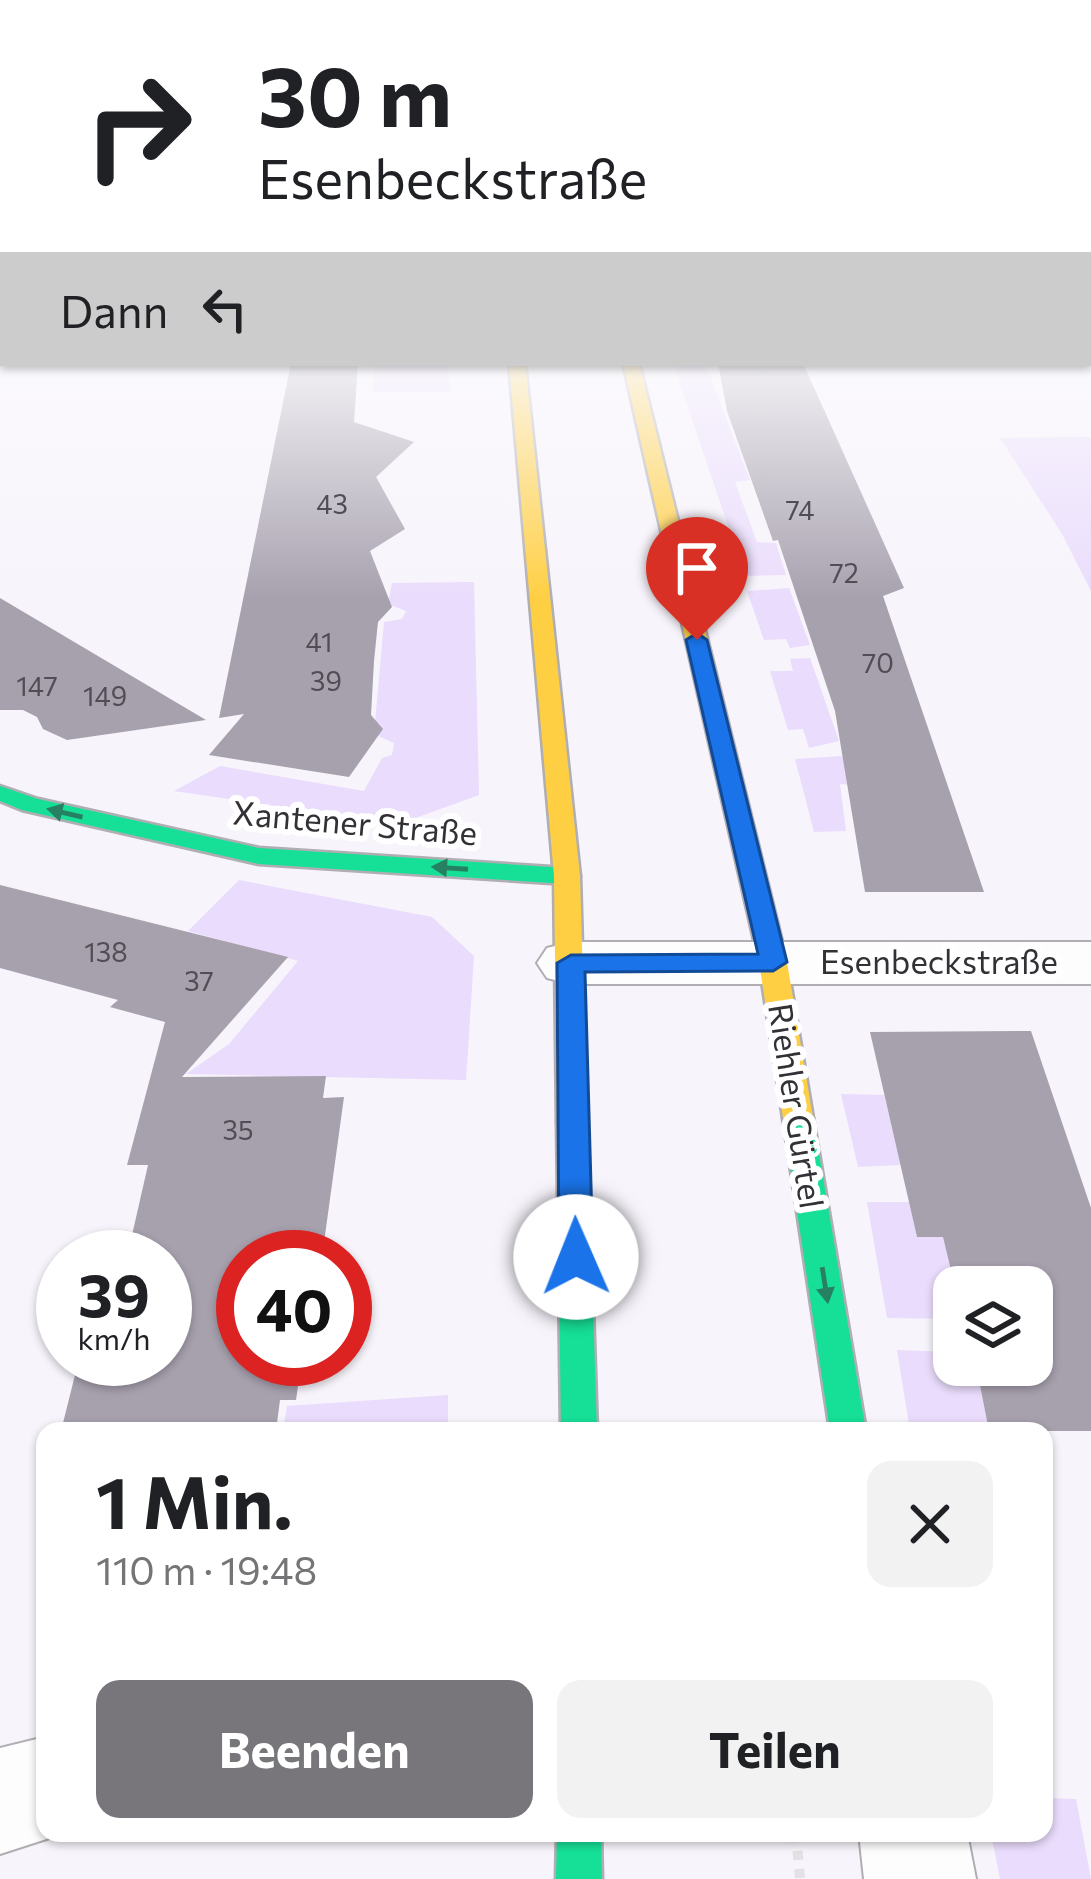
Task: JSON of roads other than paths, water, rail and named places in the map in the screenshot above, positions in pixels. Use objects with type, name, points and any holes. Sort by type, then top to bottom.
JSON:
[{"type":"street","points":[[523,424],[567,876],[579,1422]]},
{"type":"street","name":"Riehler Gürtel","points":[[645,424],[773,962],[847,1422]]},
{"type":"street","name":"Xantener Straße","points":[[0,793],[31,805],[259,856],[567,876]]},
{"type":"street","name":"Esenbeckstraße","points":[[571,963],[1091,963]]},
{"type":"street","points":[[0,1802],[36,1792]]},
{"type":"street","points":[[578,1879],[579,1842]]},
{"type":"street","points":[[914,1842],[920,1879]]}]
